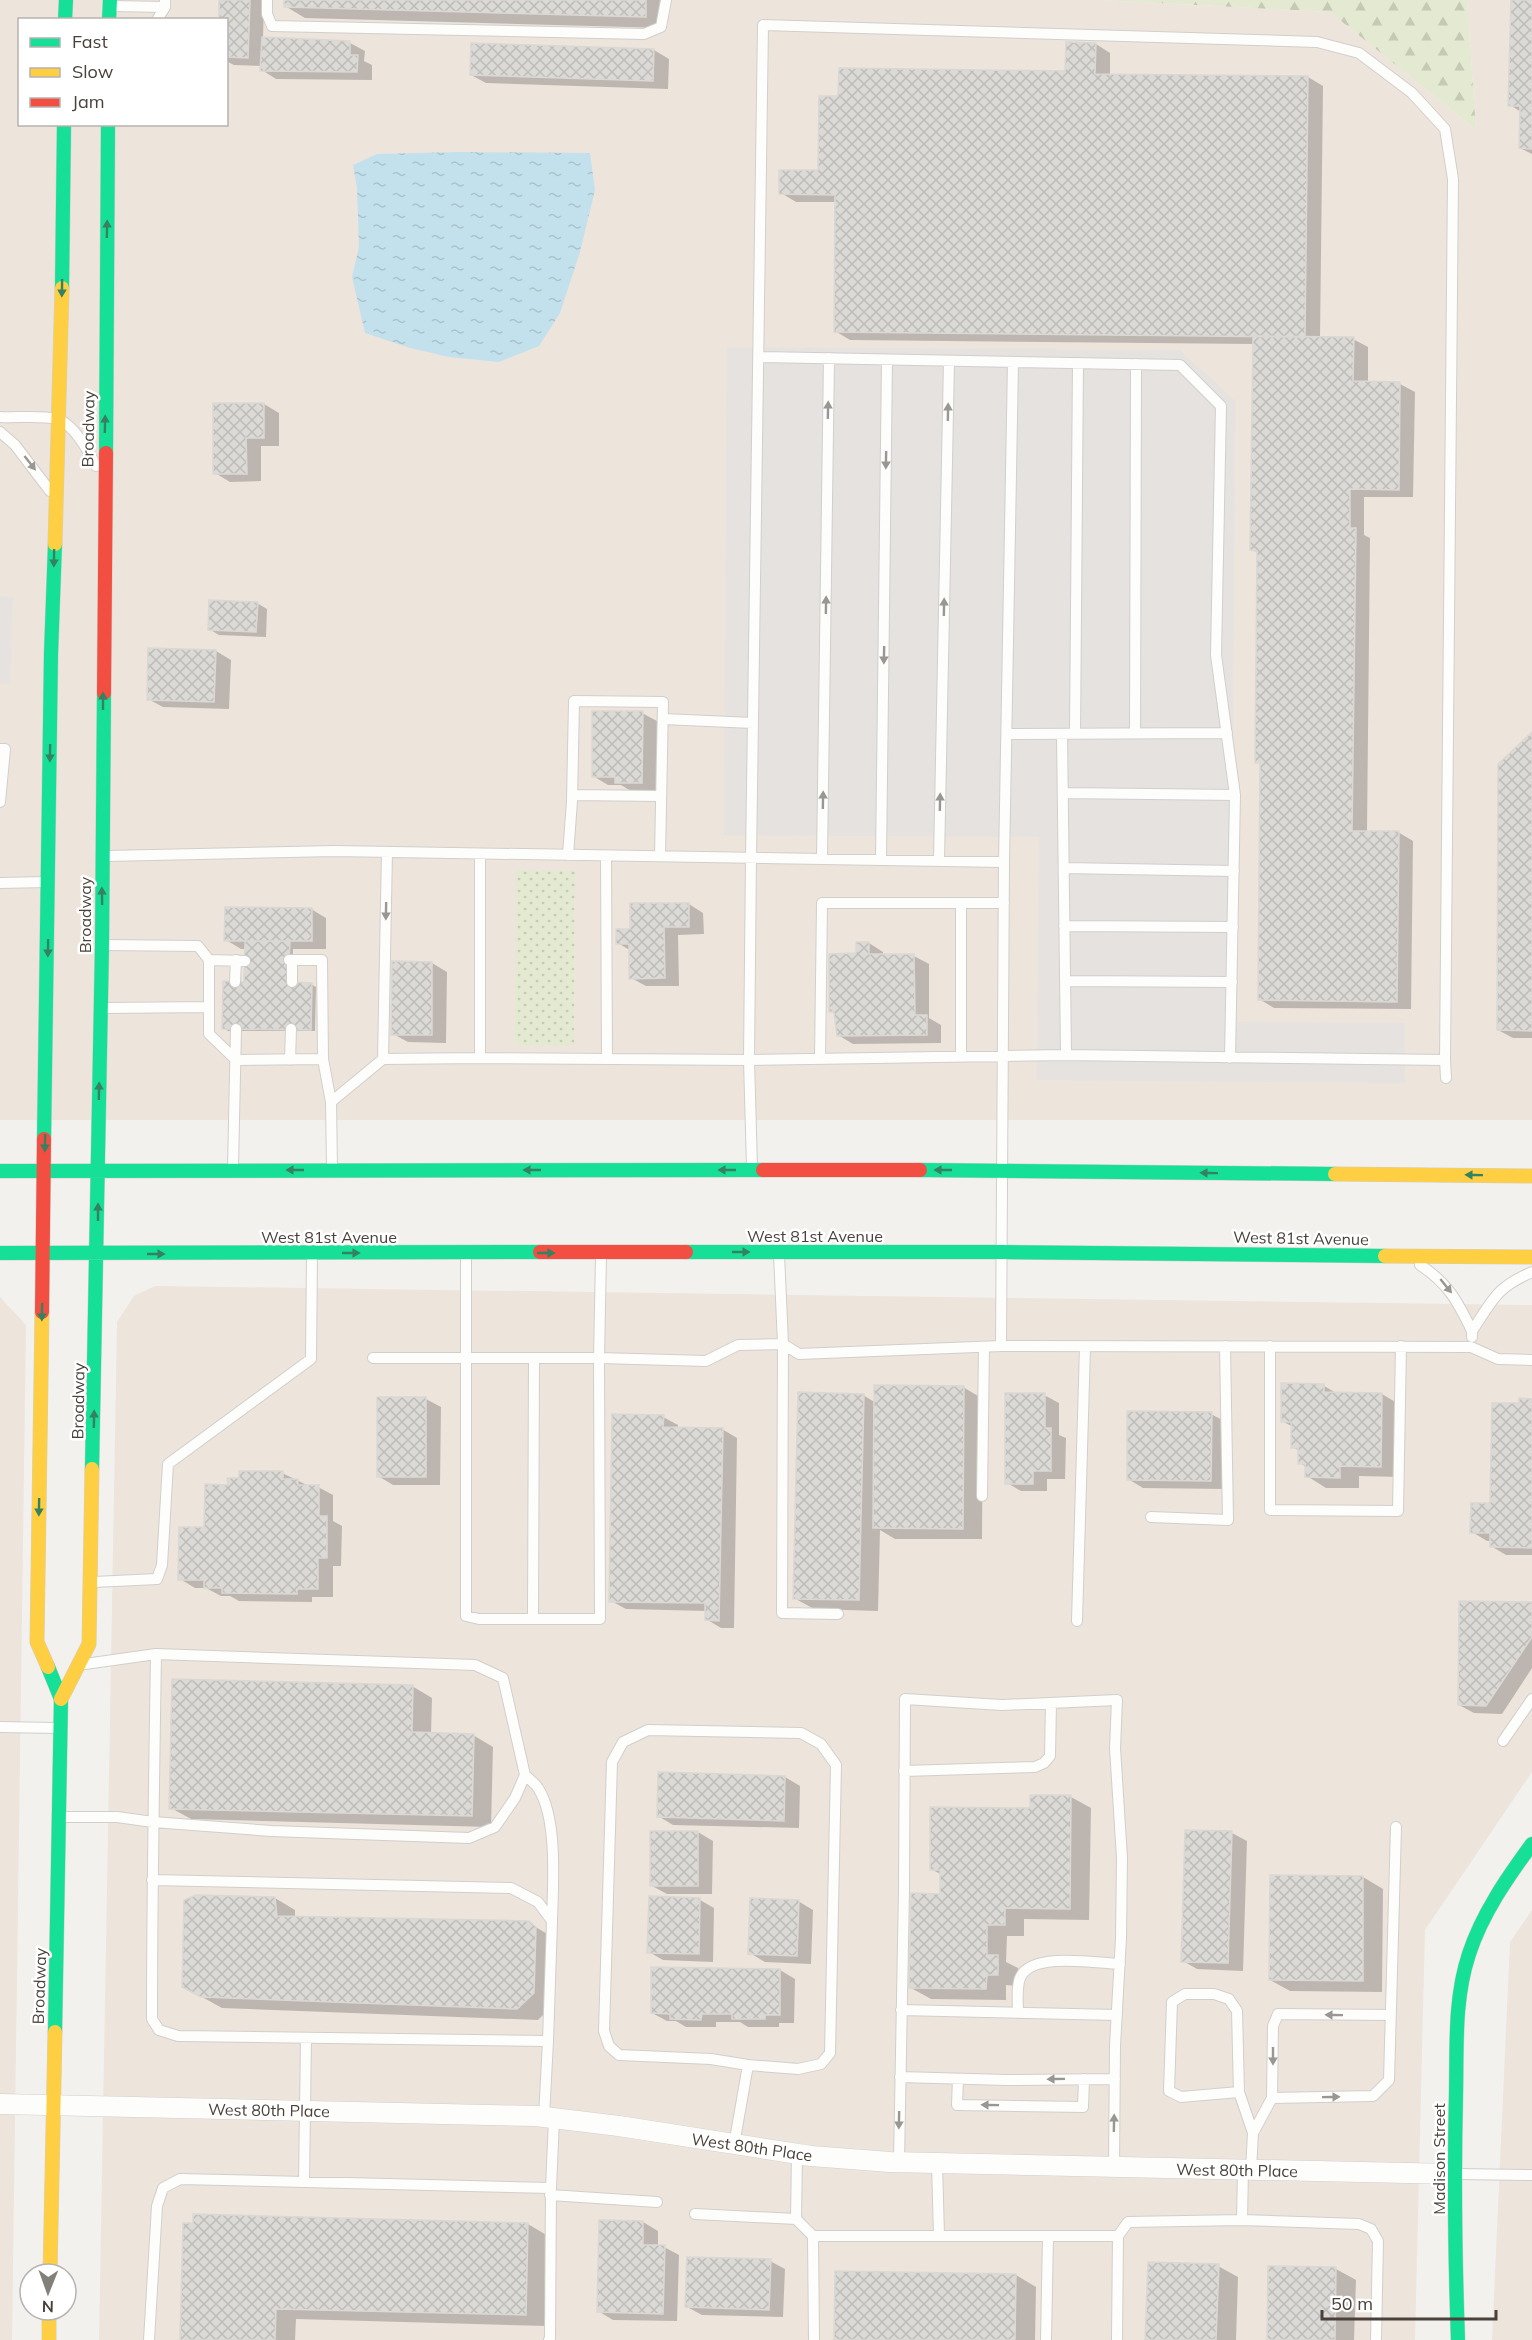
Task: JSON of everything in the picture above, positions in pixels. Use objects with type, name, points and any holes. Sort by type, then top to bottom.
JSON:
[{"type":"main road","points":[[65,18],[66,0]]},
{"type":"main road","name":"Broadway","points":[[50,2262],[61,1699],[37,1642],[64,126]]},
{"type":"main road","name":"Broadway","points":[[61,1699],[89,1644],[102,945],[108,126]]},
{"type":"main road","points":[[0,1171],[1002,1170],[1532,1176]]},
{"type":"main road","name":"West 81st Avenue","points":[[0,1253],[1002,1252],[1532,1257]]},
{"type":"main road","name":"Madison Street","points":[[1458,2340],[1454,2174],[1457,2032],[1462,1979],[1471,1947],[1488,1910],[1532,1844]]},
{"type":"main road","points":[[49,2322],[49,2340]]},
{"type":"street","name":"West 80th Place","points":[[0,2104],[549,2118],[619,2126],[797,2153],[899,2162],[1454,2174]]},
{"type":"lane","points":[[267,0],[267,14],[272,26],[644,34],[661,27],[666,0]]},
{"type":"lane","points":[[110,9],[165,4]]},
{"type":"lane","points":[[158,18],[165,4]]},
{"type":"lane","points":[[752,1170],[749,1060],[763,25],[1317,42],[1359,53],[1412,93],[1445,129],[1453,179],[1446,1078]]},
{"type":"lane","points":[[758,357],[1180,365],[1221,406],[1216,655],[1235,795],[1230,1058]]},
{"type":"lane","points":[[822,859],[829,358]]},
{"type":"lane","points":[[881,860],[887,360]]},
{"type":"lane","points":[[939,860],[949,361]]},
{"type":"lane","points":[[1001,1346],[1004,862],[1013,362]]},
{"type":"lane","points":[[1075,734],[1078,363]]},
{"type":"lane","points":[[1136,364],[1136,734]]},
{"type":"lane","points":[[0,417],[59,419],[75,433],[88,450],[104,482]]},
{"type":"lane","points":[[0,432],[15,444],[56,499]]},
{"type":"lane","points":[[568,855],[574,701],[663,702],[660,856]]},
{"type":"lane","points":[[663,719],[753,723]]},
{"type":"lane","points":[[1006,734],[1227,733]]},
{"type":"lane","points":[[1062,734],[1066,1055]]},
{"type":"lane","points":[[0,749],[5,749],[0,802]]},
{"type":"lane","points":[[1063,793],[1235,795]]},
{"type":"lane","points":[[572,795],[661,796]]},
{"type":"lane","points":[[102,856],[334,851],[1004,862]]},
{"type":"lane","points":[[383,1059],[387,852]]},
{"type":"lane","points":[[480,854],[480,1058]]},
{"type":"lane","points":[[606,856],[607,1059]]},
{"type":"lane","points":[[1064,868],[1234,871]]},
{"type":"lane","points":[[0,883],[49,882]]},
{"type":"lane","points":[[819,1059],[822,903],[1004,903]]},
{"type":"lane","points":[[961,903],[961,1057]]},
{"type":"lane","points":[[1064,926],[1233,927]]},
{"type":"lane","points":[[102,945],[198,946],[209,960],[209,1034],[236,1060],[323,1059]]},
{"type":"lane","points":[[209,960],[240,961],[236,982]]},
{"type":"lane","points":[[292,982],[291,960],[322,960],[323,1059],[331,1102],[332,1170]]},
{"type":"lane","points":[[1065,981],[1232,982]]},
{"type":"lane","points":[[100,1008],[209,1007]]},
{"type":"lane","points":[[233,1170],[236,1029]]},
{"type":"lane","points":[[290,1060],[291,1029]]},
{"type":"lane","points":[[331,1102],[383,1059],[749,1060],[1066,1055],[1445,1060]]},
{"type":"lane","points":[[779,1252],[783,1344],[782,1613],[838,1614]]},
{"type":"lane","points":[[466,1253],[464,1607],[466,1616],[479,1619],[600,1619],[601,1253]]},
{"type":"lane","points":[[90,1582],[157,1579],[162,1565],[168,1464],[311,1359],[312,1254]]},
{"type":"lane","points":[[1404,1256],[1438,1277],[1456,1299],[1472,1331]]},
{"type":"lane","points":[[1471,1347],[1472,1331],[1496,1294],[1518,1278],[1532,1272]]},
{"type":"lane","points":[[373,1358],[599,1358],[706,1361],[738,1345],[783,1344],[799,1354],[1001,1346],[1471,1347],[1498,1359],[1532,1360]]},
{"type":"lane","points":[[1151,1517],[1228,1520],[1225,1346]]},
{"type":"lane","points":[[1270,1346],[1269,1510],[1398,1511],[1401,1346]]},
{"type":"lane","points":[[982,1496],[984,1347]]},
{"type":"lane","points":[[1077,1622],[1085,1347]]},
{"type":"lane","points":[[533,1619],[534,1358]]},
{"type":"lane","points":[[79,1664],[156,1654],[475,1665],[503,1678],[525,1775],[539,1789],[552,1837],[553,1880],[548,2041],[551,2191],[549,2340]]},
{"type":"lane","points":[[156,1654],[152,2019],[159,2030],[178,2036],[548,2041]]},
{"type":"lane","points":[[899,2162],[905,1699],[1002,1705],[1117,1700],[1115,1748],[1122,1858],[1114,2167]]},
{"type":"lane","points":[[1503,1742],[1532,1699]]},
{"type":"lane","points":[[904,1771],[1035,1767],[1044,1763],[1050,1756],[1051,1703]]},
{"type":"lane","points":[[0,1727],[60,1728]]},
{"type":"lane","points":[[648,1730],[801,1734],[821,1744],[836,1765],[830,2052],[821,2064],[798,2069],[748,2065],[711,2059],[619,2055],[609,2046],[604,2031],[612,1762],[623,1742],[648,1730]]},
{"type":"lane","points":[[60,1817],[117,1817],[271,1832],[469,1838],[495,1827],[515,1798],[525,1775]]},
{"type":"lane","points":[[1272,2098],[1373,2096],[1389,2080],[1396,1827]]},
{"type":"lane","points":[[152,1880],[511,1888],[538,1902],[552,1922]]},
{"type":"lane","points":[[1018,2013],[1020,1977],[1029,1966],[1051,1961],[1120,1964]]},
{"type":"lane","points":[[1239,2092],[1181,2097],[1169,2091],[1172,2002],[1185,1994],[1214,1994],[1229,2000],[1237,2011],[1239,2092],[1252,2133]]},
{"type":"lane","points":[[901,2010],[1117,2015]]},
{"type":"lane","points":[[1242,2220],[1252,2133],[1272,2098],[1273,2026],[1278,2014],[1391,2016]]},
{"type":"lane","points":[[304,2182],[306,2038]]},
{"type":"lane","points":[[734,2145],[748,2065]]},
{"type":"lane","points":[[900,2077],[1115,2079]]},
{"type":"lane","points":[[958,2079],[957,2105],[1083,2107],[1084,2079]]},
{"type":"lane","points":[[796,2219],[797,2153]]},
{"type":"lane","points":[[937,2163],[939,2236]]},
{"type":"lane","points":[[1454,2174],[1532,2175]]},
{"type":"lane","points":[[149,2340],[157,2206],[163,2188],[180,2179],[551,2191],[657,2202]]},
{"type":"lane","points":[[695,2214],[796,2219],[813,2236],[814,2340]]},
{"type":"lane","points":[[1117,2340],[1118,2236],[1128,2222],[1242,2220],[1359,2224],[1371,2229],[1378,2241],[1376,2340]]},
{"type":"lane","points":[[813,2236],[1118,2236]]},
{"type":"lane","points":[[1046,2340],[1048,2236]]},
{"type":"shaded area","points":[[0,0],[1101,0],[1330,12],[1476,130],[1467,0],[1532,0],[1532,1120],[0,1120]]},
{"type":"shaded area","points":[[727,347],[1180,350],[1235,401],[1231,1022],[1405,1023],[1405,1083],[1037,1080],[1039,837],[724,835]]},
{"type":"shaded area","points":[[0,597],[13,597],[10,684],[0,683]]},
{"type":"shaded area","points":[[155,1286],[1532,1305],[1532,1772],[1425,1930],[1415,2340],[99,2340],[117,1322],[134,1296]]},
{"type":"shaded area","points":[[0,1297],[26,1325],[12,2340],[0,2340]]},
{"type":"shaded area","points":[[1532,1910],[1532,2340],[1492,2340],[1510,1942]]},
{"type":"green space","points":[[1101,0],[1467,0],[1476,130],[1330,12]]},
{"type":"green space","points":[[516,870],[575,871],[574,1046],[515,1045]]},
{"type":"water","points":[[590,153],[595,190],[580,252],[560,313],[539,346],[499,362],[449,357],[410,348],[365,333],[352,277],[359,247],[357,188],[353,165],[377,154]]},
{"type":"building","points":[[219,0],[250,0],[248,58],[228,57],[228,18],[219,18]]},
{"type":"building","points":[[284,0],[646,0],[646,17],[284,7]]},
{"type":"building","points":[[1511,0],[1532,0],[1532,149],[1519,148],[1520,106],[1508,106]]},
{"type":"building","points":[[262,37],[350,41],[350,55],[358,55],[357,72],[260,71]]},
{"type":"building","points":[[1066,42],[1096,43],[1095,74],[1308,76],[1305,337],[834,332],[835,195],[779,194],[779,170],[818,170],[819,96],[838,96],[839,68],[1065,71]]},
{"type":"building","points":[[471,43],[654,49],[653,81],[470,75]]},
{"type":"building","points":[[1253,336],[1354,337],[1353,381],[1400,382],[1399,490],[1350,489],[1350,528],[1356,528],[1352,831],[1399,831],[1397,1002],[1258,1000],[1260,763],[1255,763],[1257,551],[1250,550]]},
{"type":"building","points":[[213,403],[264,403],[264,438],[246,438],[247,474],[213,474]]},
{"type":"building","points":[[209,600],[258,602],[256,632],[208,630]]},
{"type":"building","points":[[148,648],[216,650],[214,702],[147,700]]},
{"type":"building","points":[[592,711],[643,711],[642,783],[615,783],[615,777],[592,777]]},
{"type":"building","points":[[1532,732],[1532,1031],[1497,1030],[1498,764]]},
{"type":"building","points":[[630,903],[689,903],[689,927],[664,927],[665,978],[629,979],[629,944],[616,944],[616,929],[630,929]]},
{"type":"building","points":[[225,907],[312,908],[312,941],[224,941]]},
{"type":"building","points":[[245,941],[290,941],[288,982],[312,983],[311,1030],[222,1029],[223,981],[244,982]]},
{"type":"building","points":[[856,942],[869,942],[869,954],[914,954],[915,1015],[927,1015],[927,1035],[837,1036],[834,1012],[829,1012],[829,954],[856,953]]},
{"type":"building","points":[[392,961],[432,962],[432,1035],[391,1035]]},
{"type":"building","points":[[1281,1383],[1324,1384],[1324,1392],[1382,1393],[1381,1467],[1340,1466],[1340,1478],[1305,1477],[1305,1464],[1298,1464],[1298,1448],[1291,1448],[1291,1422],[1281,1422]]},
{"type":"building","points":[[874,1385],[964,1386],[963,1529],[873,1528]]},
{"type":"building","points":[[798,1392],[864,1394],[859,1600],[793,1599]]},
{"type":"building","points":[[1005,1393],[1045,1393],[1045,1428],[1051,1428],[1051,1471],[1033,1471],[1033,1484],[1005,1484]]},
{"type":"building","points":[[377,1397],[426,1397],[426,1477],[377,1477]]},
{"type":"building","points":[[1519,1398],[1532,1399],[1532,1548],[1490,1547],[1490,1533],[1470,1533],[1471,1503],[1490,1503],[1492,1403],[1519,1403]]},
{"type":"building","points":[[1127,1411],[1212,1412],[1211,1481],[1127,1480]]},
{"type":"building","points":[[612,1414],[664,1415],[663,1427],[723,1428],[719,1621],[705,1620],[705,1603],[609,1602]]},
{"type":"building","points":[[239,1471],[283,1471],[283,1479],[298,1479],[298,1485],[319,1485],[319,1516],[327,1516],[327,1558],[318,1558],[318,1589],[297,1589],[297,1594],[222,1593],[222,1588],[204,1588],[204,1580],[178,1580],[179,1527],[204,1527],[205,1484],[228,1485],[227,1478],[239,1478]]},
{"type":"building","points":[[1459,1601],[1532,1602],[1532,1637],[1486,1706],[1458,1705]]},
{"type":"building","points":[[172,1679],[413,1685],[412,1732],[474,1734],[472,1816],[169,1809]]},
{"type":"building","points":[[658,1772],[785,1776],[784,1821],[657,1817]]},
{"type":"building","points":[[1030,1795],[1071,1795],[1070,1909],[1005,1908],[1005,1925],[987,1925],[987,1955],[998,1955],[998,1975],[987,1975],[986,1989],[909,1988],[911,1893],[940,1894],[940,1870],[930,1870],[930,1807],[1030,1808]]},
{"type":"building","points":[[1185,1830],[1232,1831],[1228,1963],[1181,1962]]},
{"type":"building","points":[[650,1831],[698,1831],[698,1886],[650,1886]]},
{"type":"building","points":[[1270,1875],[1363,1876],[1363,1981],[1269,1980]]},
{"type":"building","points":[[196,1895],[275,1897],[277,1916],[529,1921],[536,1927],[534,1993],[517,2009],[201,1997],[182,1987],[184,1900]]},
{"type":"building","points":[[649,1896],[700,1898],[699,1954],[647,1953]]},
{"type":"building","points":[[750,1898],[799,1900],[797,1956],[748,1954]]},
{"type":"building","points":[[651,1967],[780,1969],[780,2015],[765,2015],[765,2019],[732,2019],[732,2014],[702,2014],[701,2020],[670,2019],[670,2014],[651,2013]]},
{"type":"building","points":[[193,2214],[528,2223],[526,2315],[276,2309],[275,2340],[180,2340],[183,2223],[193,2223]]},
{"type":"building","points":[[599,2220],[643,2221],[643,2245],[665,2245],[663,2314],[597,2312]]},
{"type":"building","points":[[687,2257],[771,2259],[769,2310],[685,2307]]},
{"type":"building","points":[[1148,2262],[1219,2264],[1216,2340],[1145,2340]]},
{"type":"building","points":[[1268,2266],[1336,2267],[1335,2340],[1267,2340]]},
{"type":"building","points":[[835,2271],[1016,2274],[1015,2340],[834,2340]]},
{"type":"traffic: fast","points":[[65,18],[66,0]]},
{"type":"traffic: fast","points":[[109,18],[110,0]]},
{"type":"traffic: fast","points":[[62,288],[64,126]]},
{"type":"traffic: fast","points":[[106,453],[108,126]]},
{"type":"traffic: fast","points":[[44,1139],[51,654],[55,544]]},
{"type":"traffic: fast","points":[[92,1469],[102,945],[104,693]]},
{"type":"traffic: fast","points":[[0,1171],[763,1170]]},
{"type":"traffic: fast","points":[[920,1170],[1335,1174]]},
{"type":"traffic: fast","points":[[0,1253],[540,1252]]},
{"type":"traffic: fast","points":[[686,1252],[1002,1252],[1385,1256]]},
{"type":"traffic: fast","points":[[48,1667],[61,1699],[55,2032]]},
{"type":"traffic: fast","points":[[1458,2340],[1455,2156],[1457,2041],[1461,1988],[1474,1939],[1505,1883],[1532,1844]]},
{"type":"traffic: slow","points":[[55,544],[62,288]]},
{"type":"traffic: slow","points":[[1335,1174],[1532,1176]]},
{"type":"traffic: slow","points":[[1385,1256],[1532,1257]]},
{"type":"traffic: slow","points":[[42,1312],[37,1642],[48,1667]]},
{"type":"traffic: slow","points":[[61,1699],[89,1644],[92,1469]]},
{"type":"traffic: slow","points":[[50,2262],[55,2032]]},
{"type":"traffic: slow","points":[[49,2322],[49,2340]]},
{"type":"traffic: jam","points":[[104,693],[106,453]]},
{"type":"traffic: jam","points":[[42,1312],[44,1139]]},
{"type":"traffic: jam","points":[[763,1170],[920,1170]]},
{"type":"traffic: jam","points":[[540,1252],[686,1252]]}]
